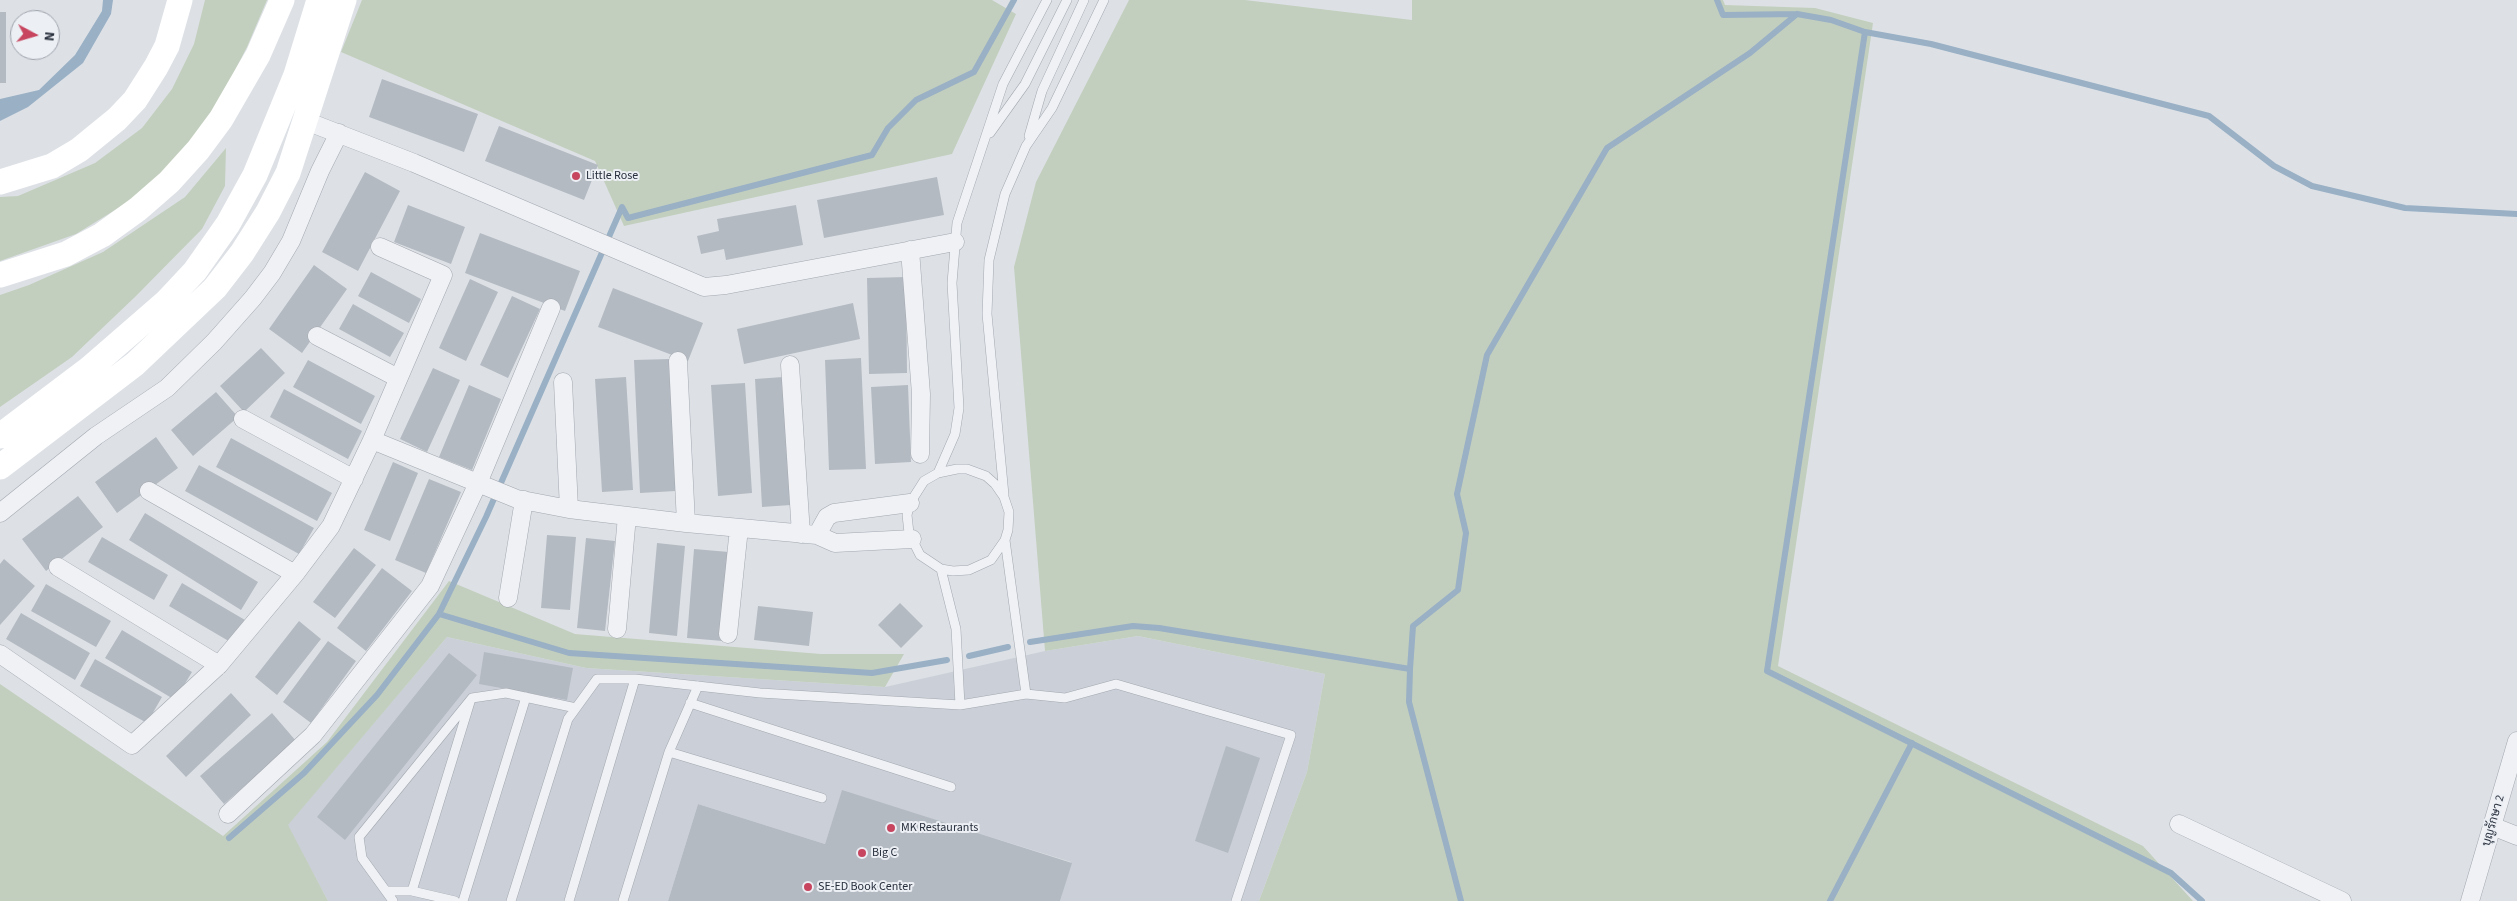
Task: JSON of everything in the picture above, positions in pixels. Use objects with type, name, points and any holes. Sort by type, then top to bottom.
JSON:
[{"type":"main road","points":[[0,182],[52,166],[79,150],[118,119],[135,100],[167,46],[180,0]]},
{"type":"main road","points":[[0,275],[66,254],[102,235],[169,182],[198,150],[221,119],[258,55],[282,0]]},
{"type":"main road","points":[[0,436],[90,368],[166,302],[194,271],[228,224],[255,176],[296,76],[319,0]]},
{"type":"main road","points":[[0,467],[136,364],[215,288],[242,253],[268,212],[288,173],[344,0]]},
{"type":"street","points":[[306,121],[339,133],[694,284],[714,287],[955,242]]},
{"type":"street","points":[[0,513],[96,436],[166,388],[214,342],[253,298],[272,273],[291,240],[320,171],[339,133]]},
{"type":"street","points":[[0,654],[132,745],[220,665],[295,574],[331,526],[372,440],[443,275],[380,247]]},
{"type":"street","points":[[910,250],[921,394],[920,454]]},
{"type":"street","points":[[228,814],[313,735],[430,586],[483,485],[550,308]]},
{"type":"street","points":[[317,336],[398,378]]},
{"type":"street","points":[[678,361],[686,524]]},
{"type":"street","points":[[790,365],[809,534]]},
{"type":"street","points":[[563,382],[570,509]]},
{"type":"street","points":[[243,419],[354,479]]},
{"type":"street","points":[[372,440],[521,500],[570,509],[686,524],[809,534],[835,543],[912,539]]},
{"type":"street","points":[[149,490],[295,574]]},
{"type":"street","points":[[508,598],[521,500]]},
{"type":"street","points":[[809,534],[834,513],[910,503]]},
{"type":"street","points":[[617,629],[627,516]]},
{"type":"street","points":[[728,634],[740,528]]},
{"type":"street","points":[[58,567],[220,665]]},
{"type":"street","name":"บุญรักษา 2","points":[[2470,901],[2517,741]]},
{"type":"street","points":[[2179,824],[2342,901]]},
{"type":"street","points":[[2492,826],[2517,836]]},
{"type":"lane","points":[[938,473],[955,434],[959,408],[952,283],[955,242],[962,207],[1003,84],[1047,0]]},
{"type":"lane","points":[[985,139],[1025,84],[1067,0]]},
{"type":"lane","points":[[1004,497],[995,484],[986,476],[967,469],[956,468],[938,473],[924,481],[910,503],[907,516],[909,533],[920,555],[941,568],[953,571],[969,570],[991,560],[1005,540],[1008,530],[1009,512],[1004,497],[987,314],[989,260],[1005,194],[1026,146],[1042,91],[1084,0]]},
{"type":"lane","points":[[1026,146],[1052,108],[1104,0]]},
{"type":"lane","points":[[1005,540],[1026,694]]},
{"type":"lane","points":[[941,568],[956,630],[960,705]]},
{"type":"lane","points":[[511,901],[568,719],[597,679],[635,680],[760,693],[960,705],[1026,694],[1065,698],[1116,684],[1291,735],[1236,901]]},
{"type":"lane","points":[[568,901],[635,680]]},
{"type":"lane","points":[[623,901],[669,752],[698,686]]},
{"type":"lane","points":[[394,901],[362,858],[359,837],[472,698],[506,693],[576,708]]},
{"type":"lane","points":[[462,901],[526,697]]},
{"type":"lane","points":[[412,891],[472,698]]},
{"type":"lane","points":[[690,702],[951,787]]},
{"type":"lane","points":[[669,752],[822,798]]},
{"type":"lane","points":[[386,891],[412,891],[455,901]]},
{"type":"shaded area","points":[[1138,636],[1325,674],[1307,772],[1259,901],[1060,901],[1071,862],[842,791],[825,844],[698,804],[668,901],[328,901],[287,825],[447,637],[586,668],[885,687],[1045,651]]},
{"type":"green space","points":[[205,0],[267,0],[247,47],[214,111],[172,164],[133,199],[76,234],[0,261],[0,197],[18,196],[95,163],[142,128],[172,89],[194,44]]},
{"type":"green space","points":[[362,0],[992,0],[1016,14],[952,154],[624,226],[595,161],[341,52]]},
{"type":"green space","points":[[1129,0],[1245,0],[1412,20],[1412,0],[1723,0],[1725,5],[1815,8],[1873,23],[1778,666],[2143,846],[2193,901],[1259,901],[1307,772],[1325,674],[1138,636],[1045,651],[1014,267],[1036,182]]},
{"type":"green space","points":[[226,148],[225,186],[202,229],[72,357],[0,407],[0,295],[29,285],[103,252],[185,197]]},
{"type":"green space","points":[[449,581],[575,634],[821,654],[904,654],[885,687],[586,668],[447,637],[288,825],[328,901],[0,901],[0,684],[223,836],[327,742]]},
{"type":"water","points":[[103,0],[113,0],[111,14],[83,63],[28,107],[0,121],[0,99],[39,90],[75,55],[102,11]]},
{"type":"building","points":[[0,12],[6,12],[6,83],[0,83]]},
{"type":"building","points":[[382,79],[478,114],[464,152],[369,117]]},
{"type":"building","points":[[499,126],[598,165],[584,200],[485,161]]},
{"type":"building","points":[[365,172],[400,191],[358,271],[322,252]]},
{"type":"building","points":[[937,177],[944,215],[824,238],[817,200]]},
{"type":"building","points":[[408,205],[465,227],[451,264],[394,242]]},
{"type":"building","points":[[796,205],[803,245],[726,260],[724,249],[701,254],[697,236],[719,231],[717,219]]},
{"type":"building","points":[[480,233],[580,271],[565,311],[465,273]]},
{"type":"building","points":[[314,265],[347,289],[302,353],[269,329]]},
{"type":"building","points":[[371,272],[421,299],[409,323],[358,296]]},
{"type":"building","points":[[906,277],[907,373],[869,374],[867,278]]},
{"type":"building","points":[[470,279],[498,292],[466,361],[439,348]]},
{"type":"building","points":[[613,288],[703,323],[688,361],[598,327]]},
{"type":"building","points":[[512,296],[540,309],[508,378],[480,365]]},
{"type":"building","points":[[853,303],[860,339],[744,364],[737,329]]},
{"type":"building","points":[[353,304],[404,333],[390,357],[339,329]]},
{"type":"building","points":[[261,348],[285,373],[244,412],[220,386]]},
{"type":"building","points":[[861,358],[866,469],[829,470],[825,360]]},
{"type":"building","points":[[670,359],[676,491],[640,493],[634,360]]},
{"type":"building","points":[[308,360],[375,396],[361,424],[293,387]]},
{"type":"building","points":[[433,368],[460,380],[427,452],[400,439]]},
{"type":"building","points":[[626,377],[633,490],[602,492],[595,379]]},
{"type":"building","points":[[783,377],[791,505],[762,507],[755,379]]},
{"type":"building","points":[[745,383],[752,493],[718,496],[711,385]]},
{"type":"building","points":[[469,385],[501,399],[472,470],[439,457]]},
{"type":"building","points":[[908,385],[911,462],[875,464],[871,387]]},
{"type":"building","points":[[284,389],[362,431],[348,459],[270,417]]},
{"type":"building","points":[[216,392],[238,417],[193,456],[171,430]]},
{"type":"building","points":[[156,437],[178,468],[117,513],[95,482]]},
{"type":"building","points":[[231,438],[332,493],[317,521],[216,467]]},
{"type":"building","points":[[393,462],[418,473],[390,541],[364,530]]},
{"type":"building","points":[[199,465],[314,528],[299,554],[185,491]]},
{"type":"building","points":[[429,479],[461,492],[426,573],[395,560]]},
{"type":"building","points":[[78,496],[103,527],[46,571],[22,539]]},
{"type":"building","points":[[145,513],[258,582],[241,610],[129,540]]},
{"type":"building","points":[[547,535],[576,537],[570,610],[541,608]]},
{"type":"building","points":[[102,537],[168,575],[154,600],[88,562]]},
{"type":"building","points":[[586,538],[615,541],[605,631],[577,628]]},
{"type":"building","points":[[657,543],[685,546],[677,636],[649,633]]},
{"type":"building","points":[[354,548],[376,565],[335,618],[313,602]]},
{"type":"building","points":[[694,549],[729,552],[723,641],[687,638]]},
{"type":"building","points":[[4,559],[35,586],[0,625],[0,564]]},
{"type":"building","points":[[382,568],[412,591],[366,651],[337,628]]},
{"type":"building","points":[[182,583],[245,620],[232,643],[169,606]]},
{"type":"building","points":[[46,584],[111,621],[96,647],[31,611]]},
{"type":"building","points":[[900,603],[923,626],[901,648],[878,625]]},
{"type":"building","points":[[758,606],[813,612],[809,646],[754,640]]},
{"type":"building","points":[[21,613],[90,653],[75,680],[6,639]]},
{"type":"building","points":[[299,621],[321,639],[277,695],[255,677]]},
{"type":"building","points":[[122,630],[192,672],[175,700],[105,658]]},
{"type":"building","points":[[328,641],[356,661],[311,723],[283,702]]},
{"type":"building","points":[[484,652],[573,668],[567,700],[479,684]]},
{"type":"building","points":[[449,653],[477,675],[345,840],[317,817]]},
{"type":"building","points":[[95,659],[162,697],[147,723],[80,686]]},
{"type":"building","points":[[231,693],[251,715],[186,777],[166,756]]},
{"type":"building","points":[[272,713],[296,741],[224,804],[200,776]]},
{"type":"building","points":[[1226,746],[1260,758],[1228,853],[1195,841]]},
{"type":"building","name":"Big C","points":[[842,790],[1072,863],[1060,901],[668,901],[698,804],[825,844]]},
{"type":"waterway","points":[[229,838],[304,773],[377,695],[439,614],[486,517],[622,207],[628,218],[872,155],[888,128],[916,100],[974,72],[1014,0]]},
{"type":"waterway","points":[[1717,0],[1723,15],[1797,14],[1831,20],[1865,32],[1931,44],[2209,116],[2274,166],[2312,186],[2405,208],[2517,214]]},
{"type":"waterway","points":[[1461,901],[1409,702],[1410,669],[1413,626],[1458,590],[1466,533],[1457,494],[1487,355],[1607,148],[1750,53],[1797,14]]},
{"type":"waterway","points":[[1865,32],[1767,671],[2171,873],[2202,901]]},
{"type":"waterway","points":[[439,614],[569,653],[872,673],[947,660]]},
{"type":"waterway","points":[[1030,642],[1133,626],[1159,628],[1410,669]]},
{"type":"waterway","points":[[969,656],[1008,647]]},
{"type":"waterway","points":[[1830,901],[1912,743]]},
{"type":"place","name":"Little Rose","points":[[576,176]]},
{"type":"place","name":"MK Restaurants","points":[[891,828]]},
{"type":"place","name":"Big C","points":[[862,853]]},
{"type":"place","name":"SE-ED Book Center","points":[[808,887]]}]
